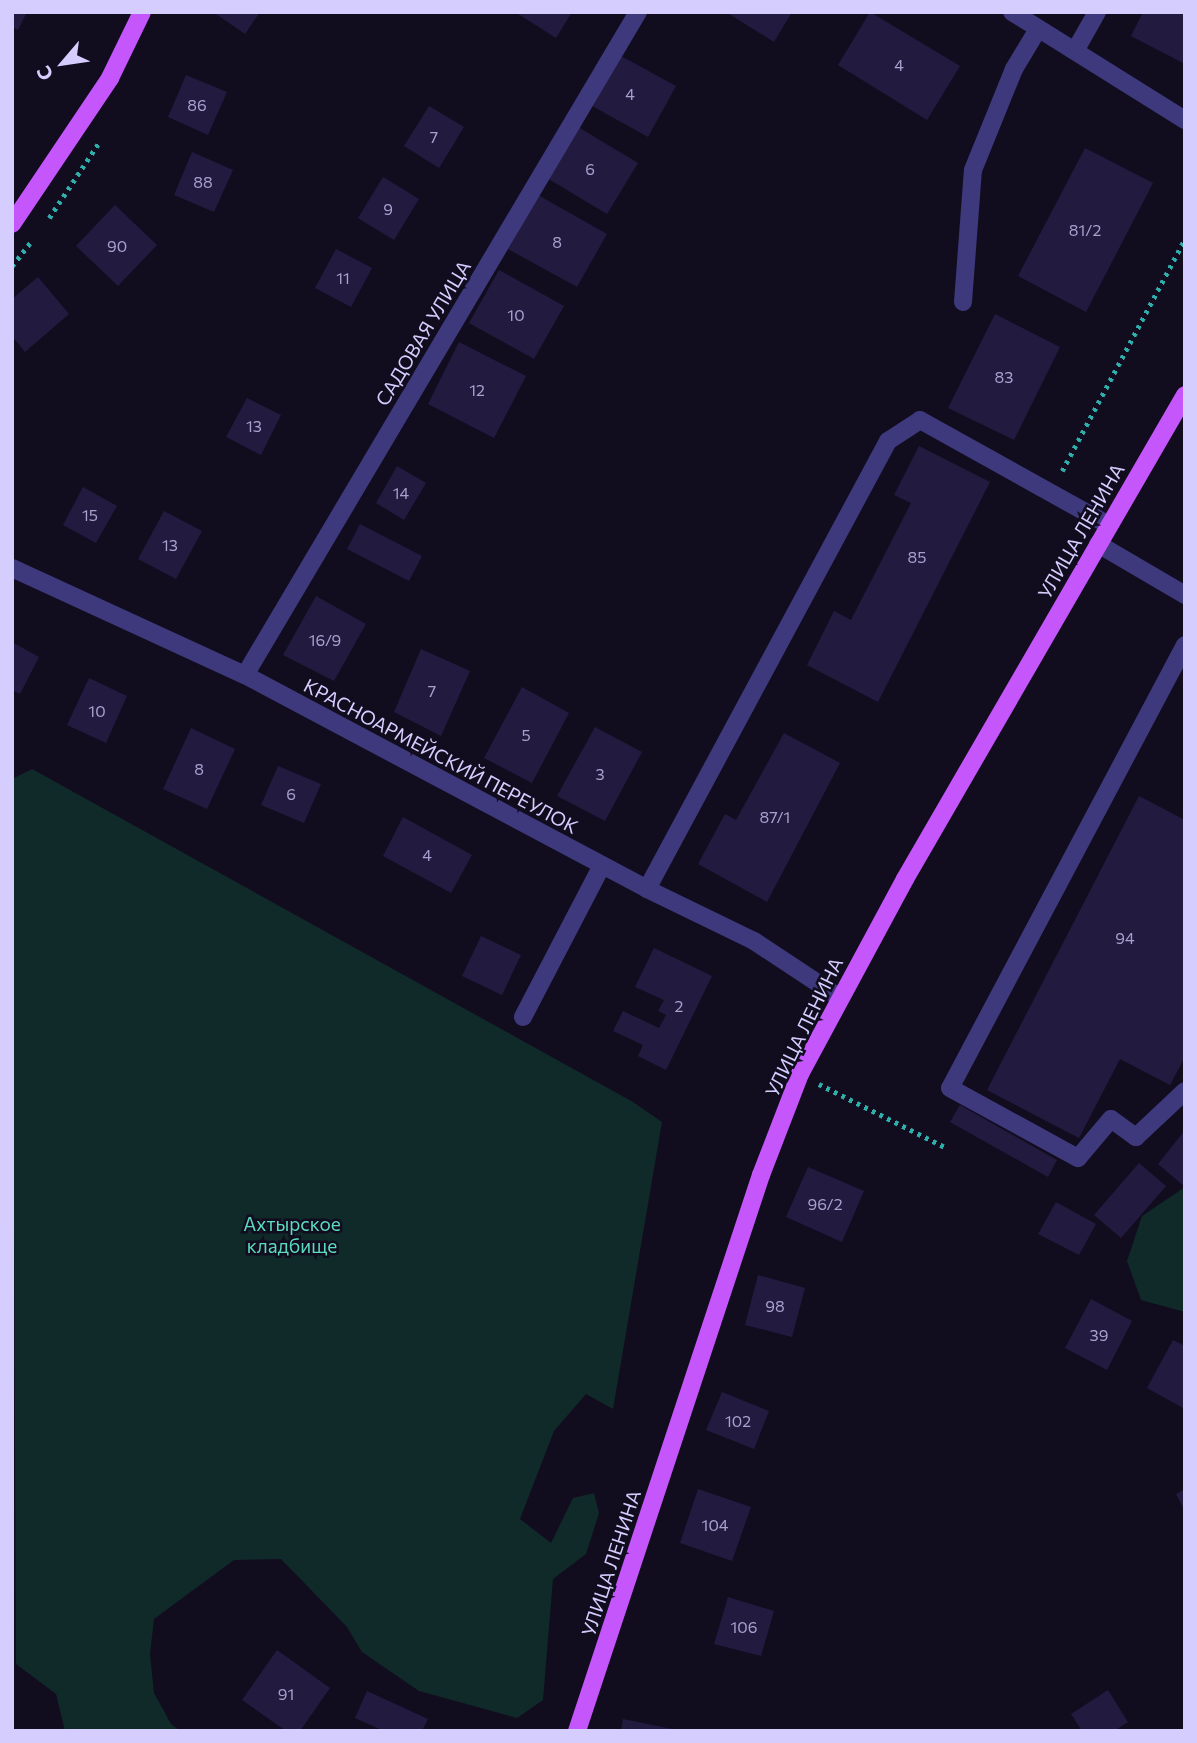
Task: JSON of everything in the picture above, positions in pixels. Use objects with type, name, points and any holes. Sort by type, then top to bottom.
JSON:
[{"type":"main road","points":[[12,225],[110,78],[142,12]]},
{"type":"main road","name":"УЛИЦА ЛЕНИНА","points":[[577,1731],[761,1175],[800,1074],[840,998],[1185,395]]},
{"type":"street","name":"САДОВАЯ УЛИЦА","points":[[245,675],[638,12]]},
{"type":"street","points":[[1012,12],[1185,120]]},
{"type":"street","points":[[1075,51],[1097,12]]},
{"type":"street","points":[[963,302],[973,170],[1014,69],[1038,29]]},
{"type":"street","points":[[647,889],[888,440],[920,420],[1109,525]]},
{"type":"street","points":[[1098,544],[1185,594]]},
{"type":"street","name":"КРАСНОАРМЕЙСКИЙ ПЕРЕУЛОК","points":[[12,568],[245,675],[647,889],[754,941],[840,998]]},
{"type":"street","points":[[1185,645],[950,1088],[1078,1158],[1111,1119],[1136,1137],[1185,1091]]},
{"type":"street","points":[[523,1017],[602,865]]},
{"type":"path","points":[[1051,494],[1185,239]]},
{"type":"path","points":[[800,1074],[947,1148]]},
{"type":"green space","name":"Ахтырское кладбище","points":[[32,769],[633,1102],[662,1122],[613,1409],[586,1394],[554,1431],[520,1519],[551,1543],[573,1498],[594,1493],[599,1513],[586,1554],[553,1579],[543,1700],[517,1718],[419,1691],[362,1652],[347,1627],[281,1559],[234,1560],[154,1619],[150,1654],[154,1693],[171,1724],[180,1731],[65,1731],[56,1694],[16,1664],[12,779]]},
{"type":"green space","points":[[1185,1187],[1185,1312],[1141,1300],[1127,1261],[1142,1216]]},
{"type":"building","points":[[12,12],[27,12],[18,30],[12,27]]},
{"type":"building","points":[[213,12],[260,12],[245,34]]},
{"type":"building","points":[[515,12],[572,12],[556,38]]},
{"type":"building","points":[[726,12],[792,12],[774,42]]},
{"type":"building","points":[[870,12],[960,66],[927,120],[838,65]]},
{"type":"building","points":[[1143,12],[1185,12],[1185,64],[1131,36]]},
{"type":"building","points":[[612,51],[676,86],[648,137],[585,102]]},
{"type":"building","points":[[186,75],[227,92],[208,135],[168,117]]},
{"type":"building","points":[[429,106],[464,127],[439,168],[404,146]]},
{"type":"building","points":[[573,124],[638,163],[607,214],[542,175]]},
{"type":"building","points":[[1085,148],[1153,183],[1086,312],[1018,276]]},
{"type":"building","points":[[192,152],[233,170],[214,212],[174,195]]},
{"type":"building","points":[[383,177],[419,199],[394,240],[358,218]]},
{"type":"building","points":[[538,195],[607,234],[577,287],[508,249]]},
{"type":"building","points":[[115,205],[157,245],[118,286],[76,246]]},
{"type":"building","points":[[336,249],[372,268],[351,307],[315,288]]},
{"type":"building","points":[[499,270],[564,306],[534,359],[469,323]]},
{"type":"building","points":[[38,277],[69,314],[25,352],[12,336],[12,299]]},
{"type":"building","points":[[995,314],[1060,347],[1014,440],[948,408]]},
{"type":"building","points":[[459,342],[526,376],[494,438],[428,404]]},
{"type":"building","points":[[247,398],[281,415],[261,455],[226,437]]},
{"type":"building","points":[[919,446],[990,482],[878,702],[807,665],[834,611],[851,620],[911,503],[894,495]]},
{"type":"building","points":[[397,466],[426,483],[404,520],[376,503]]},
{"type":"building","points":[[83,487],[117,506],[96,543],[63,525]]},
{"type":"building","points":[[164,511],[202,531],[176,579],[138,559]]},
{"type":"building","points":[[360,524],[422,556],[409,581],[347,549]]},
{"type":"building","points":[[316,596],[366,624],[334,681],[283,655]]},
{"type":"building","points":[[12,642],[39,657],[20,694],[12,690]]},
{"type":"building","points":[[421,649],[470,671],[441,736],[394,712]]},
{"type":"building","points":[[89,678],[127,696],[106,743],[67,725]]},
{"type":"building","points":[[522,687],[569,713],[532,783],[484,758]]},
{"type":"building","points":[[595,727],[642,752],[605,821],[557,796]]},
{"type":"building","points":[[191,728],[235,749],[207,809],[163,789]]},
{"type":"building","points":[[784,733],[840,763],[767,902],[698,864],[725,814],[736,820]]},
{"type":"building","points":[[278,766],[321,784],[304,823],[261,805]]},
{"type":"building","points":[[1139,796],[1185,820],[1185,1057],[1170,1085],[1120,1059],[1079,1138],[987,1090]]},
{"type":"building","points":[[403,817],[472,855],[451,893],[383,856]]},
{"type":"building","points":[[481,936],[521,955],[502,995],[462,976]]},
{"type":"building","points":[[654,948],[712,976],[666,1070],[638,1056],[643,1045],[613,1031],[623,1011],[659,1028],[666,1015],[658,1011],[664,1000],[635,987]]},
{"type":"building","points":[[960,1105],[1057,1160],[1048,1177],[950,1122]]},
{"type":"building","points":[[1185,1130],[1185,1187],[1158,1164]]},
{"type":"building","points":[[1139,1163],[1166,1186],[1121,1238],[1094,1215]]},
{"type":"building","points":[[808,1167],[864,1191],[842,1242],[786,1217]]},
{"type":"building","points":[[1056,1202],[1096,1224],[1079,1255],[1038,1234]]},
{"type":"building","points":[[758,1275],[805,1288],[792,1337],[745,1325]]},
{"type":"building","points":[[1091,1299],[1132,1321],[1107,1370],[1065,1348]]},
{"type":"building","points":[[1173,1340],[1185,1346],[1185,1409],[1147,1388]]},
{"type":"building","points":[[722,1392],[769,1411],[754,1449],[706,1430]]},
{"type":"building","points":[[698,1489],[751,1507],[732,1561],[680,1543]]},
{"type":"building","points":[[1185,1489],[1185,1511],[1176,1494]]},
{"type":"building","points":[[728,1597],[774,1611],[761,1656],[714,1644]]},
{"type":"building","points":[[277,1650],[330,1688],[300,1731],[286,1731],[242,1700]]},
{"type":"building","points":[[1108,1690],[1128,1722],[1114,1731],[1082,1731],[1071,1714]]},
{"type":"building","points":[[367,1691],[428,1719],[422,1731],[384,1731],[355,1718]]},
{"type":"building","points":[[623,1719],[677,1730],[677,1731],[621,1731]]}]
